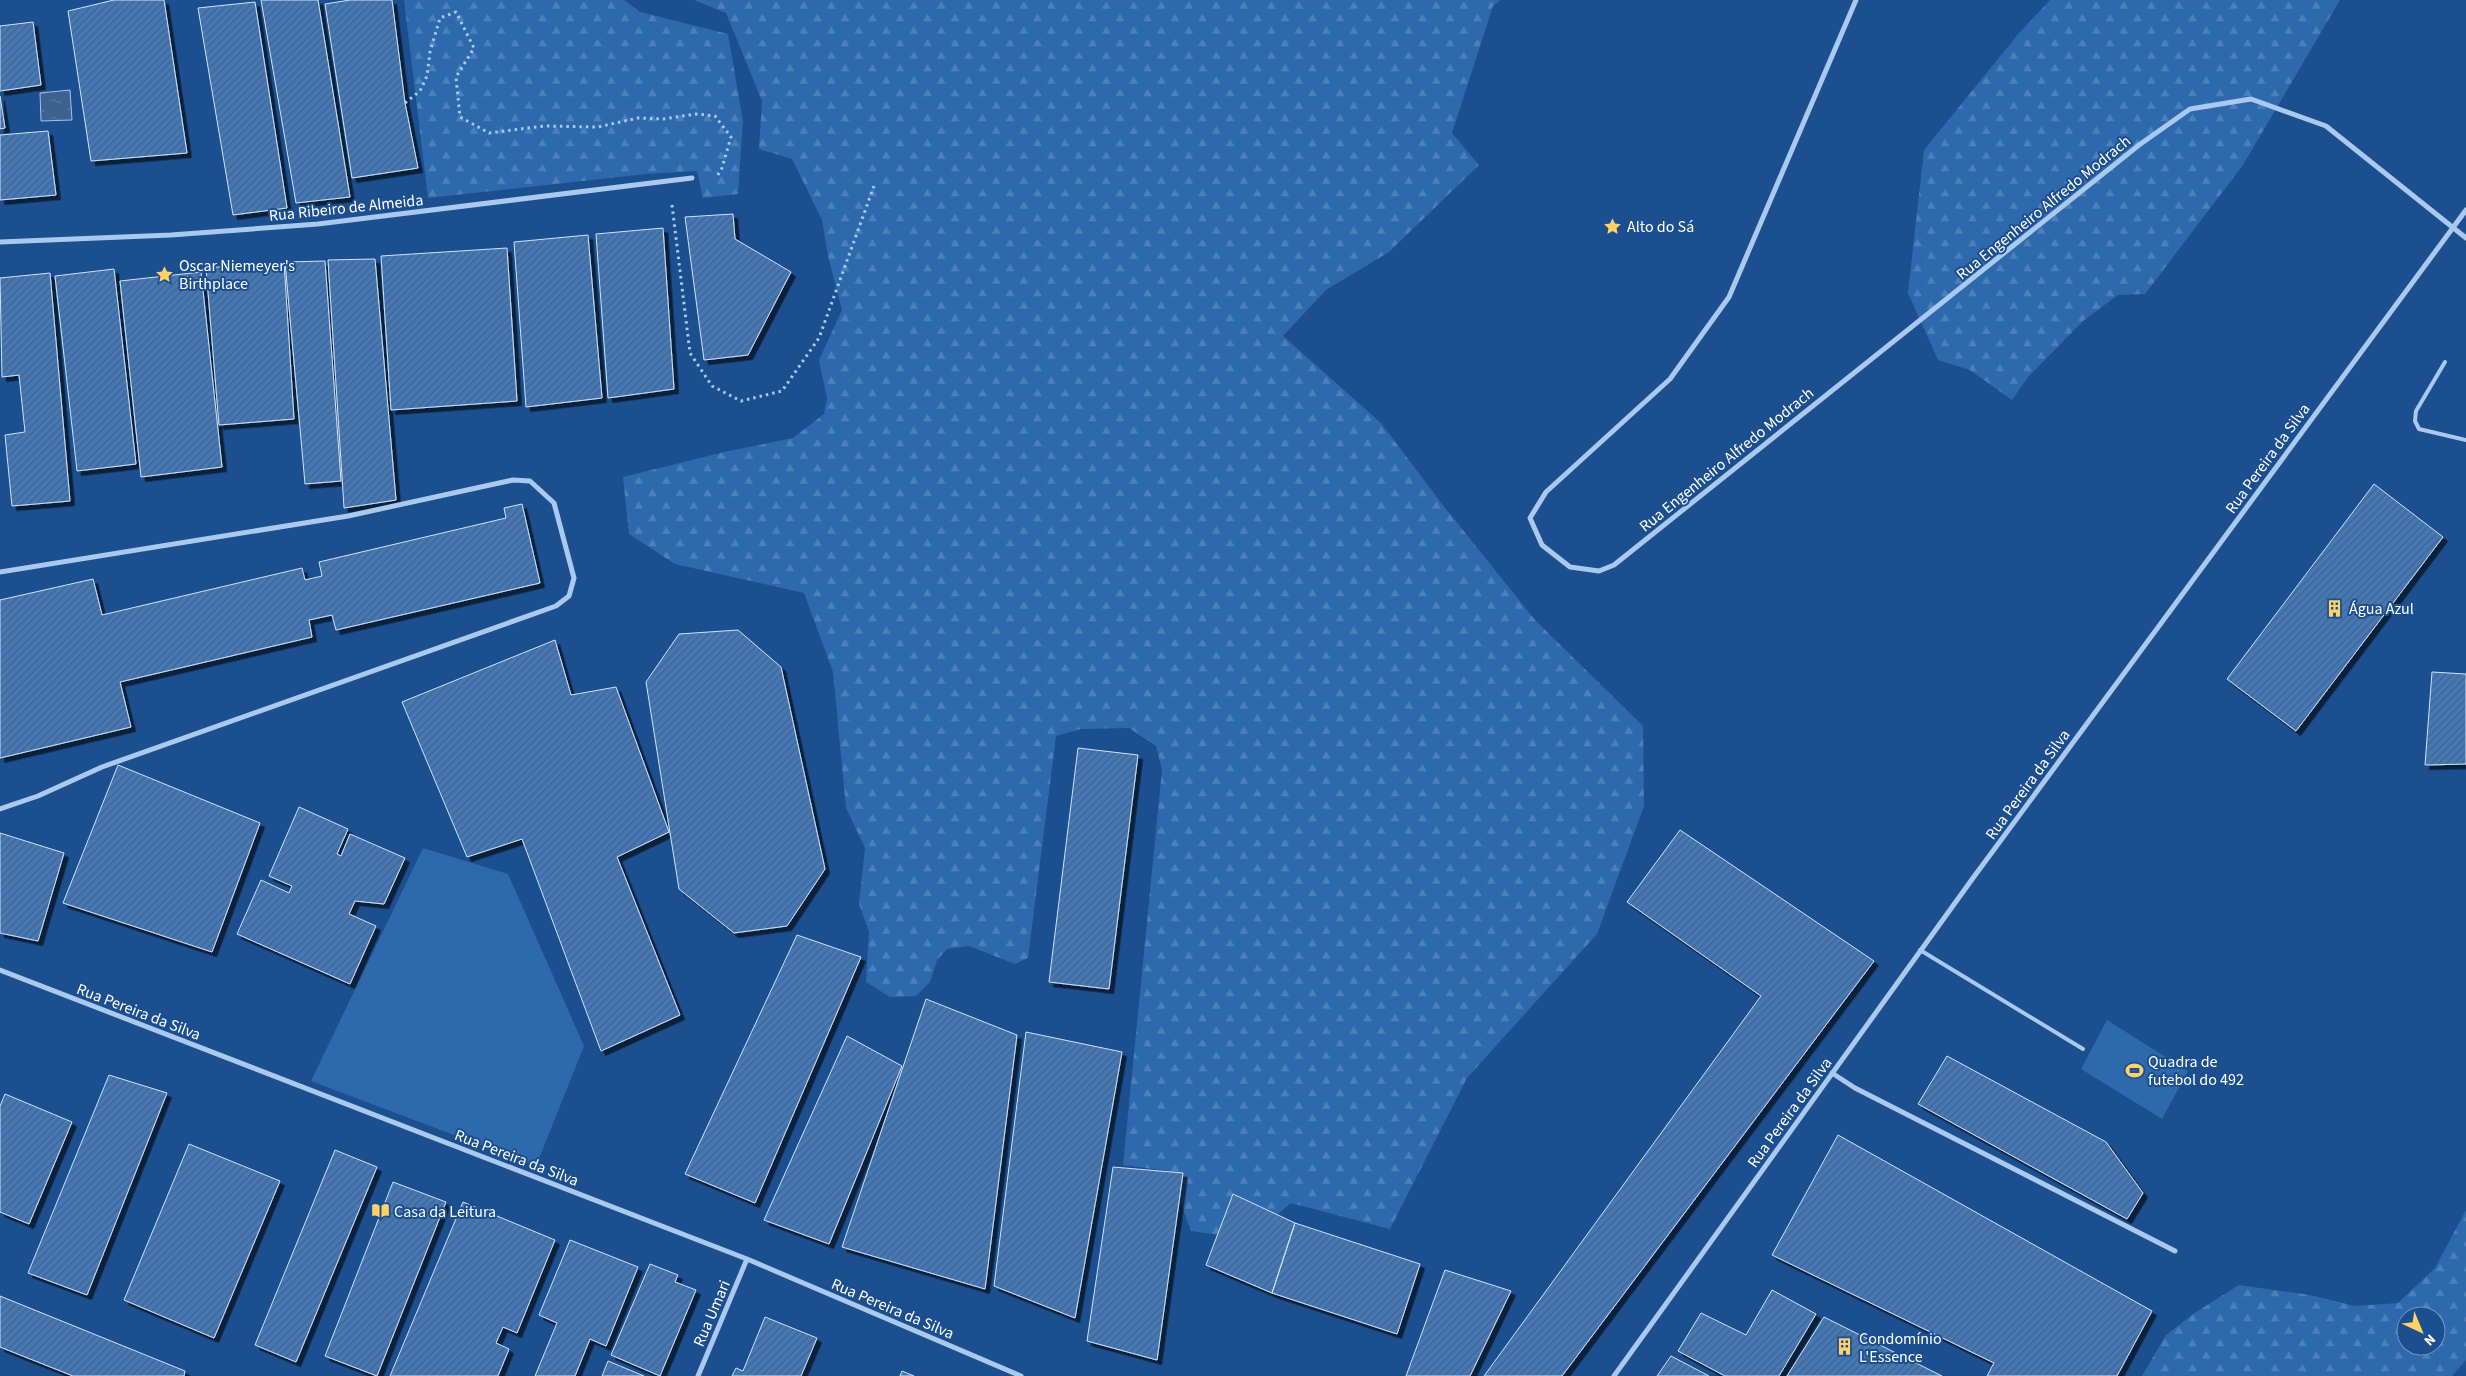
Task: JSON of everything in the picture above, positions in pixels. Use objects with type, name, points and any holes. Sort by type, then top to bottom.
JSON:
[{"type":"street","name":"Rua Engenheiro Alfredo Modrach","points":[[1856,0],[1729,297],[1670,379],[1546,492],[1530,518],[1542,545],[1570,567],[1599,571],[1614,565],[2132,151],[2190,109],[2251,99],[2326,126],[2452,228]]},
{"type":"street","name":"Rua Ribeiro de Almeida","points":[[0,242],[171,235],[318,224],[692,178]]},
{"type":"street","name":"Rua Pereira da Silva","points":[[1614,1376],[1920,950],[2466,210]]},
{"type":"street","points":[[2452,228],[2466,238]]},
{"type":"street","points":[[0,572],[348,516],[513,480],[530,481],[554,503],[574,578],[569,596],[556,606],[102,767],[38,796],[0,809]]},
{"type":"street","name":"Rua Pereira da Silva","points":[[0,970],[747,1259],[1021,1376]]},
{"type":"street","points":[[1832,1073],[1855,1088],[2175,1251]]},
{"type":"street","name":"Rua Umari","points":[[698,1376],[747,1259]]},
{"type":"lane","points":[[2445,362],[2416,411],[2415,421],[2419,428],[2466,440]]},
{"type":"lane","points":[[1920,950],[2083,1049]]},
{"type":"path","points":[[405,103],[420,91],[427,76],[430,52],[440,18],[456,12],[474,48],[456,77],[460,117],[488,133],[544,126],[598,127],[638,118],[662,119],[696,114],[715,116],[731,137],[722,168],[717,178],[692,178]]},
{"type":"path","points":[[672,205],[690,353],[712,386],[741,401],[782,391],[819,338],[874,186]]},
{"type":"green space","points":[[404,0],[624,0],[640,12],[728,34],[743,121],[738,194],[703,198],[697,171],[646,174],[428,198]]},
{"type":"green space","points":[[694,0],[1501,0],[1493,6],[1452,133],[1479,165],[1389,252],[1326,290],[1283,336],[1381,423],[1442,504],[1535,620],[1643,726],[1644,806],[1597,934],[1467,1078],[1390,1229],[1291,1203],[1249,1239],[1191,1231],[1169,1171],[1123,1165],[1162,770],[1156,746],[1129,728],[1081,729],[1056,736],[1028,958],[1015,964],[969,946],[947,949],[937,960],[930,982],[916,996],[890,997],[866,982],[869,932],[859,904],[865,848],[846,808],[833,672],[804,593],[675,564],[629,534],[623,477],[724,452],[793,438],[824,414],[827,398],[819,360],[842,310],[828,256],[822,220],[792,159],[759,149],[762,101],[726,13]]},
{"type":"green space","points":[[2050,0],[2340,0],[2243,165],[2145,294],[2118,295],[2083,321],[2028,377],[2012,400],[1970,370],[1938,360],[1908,293],[1924,150],[2019,33]]},
{"type":"green space","points":[[423,848],[508,874],[584,1046],[536,1166],[311,1081]]},
{"type":"green space","name":"Quadra de futebol do 492","points":[[2107,1020],[2188,1071],[2162,1119],[2081,1069]]},
{"type":"green space","points":[[2466,1210],[2466,1360],[2452,1376],[2142,1376],[2166,1335],[2196,1312],[2239,1285],[2310,1295],[2355,1306],[2398,1303],[2435,1268]]},
{"type":"water","points":[[70,90],[72,120],[41,121],[40,93]]},
{"type":"building","points":[[114,0],[164,0],[187,153],[91,161],[68,11]]},
{"type":"building","points":[[261,0],[318,0],[350,197],[296,203]]},
{"type":"building","points":[[350,0],[392,0],[405,103],[418,168],[352,178],[325,4]]},
{"type":"building","points":[[255,2],[287,208],[233,215],[198,8]]},
{"type":"building","points":[[33,22],[41,85],[0,91],[0,26]]},
{"type":"building","points":[[0,96],[5,128],[0,129]]},
{"type":"building","points":[[48,131],[56,195],[0,200],[0,135]]},
{"type":"building","points":[[733,214],[735,239],[791,272],[748,355],[704,360],[685,217]]},
{"type":"building","points":[[663,228],[674,389],[608,398],[596,234]]},
{"type":"building","points":[[588,235],[602,398],[526,407],[514,242]]},
{"type":"building","points":[[507,248],[517,401],[391,410],[381,256]]},
{"type":"building","points":[[375,259],[396,500],[344,508],[328,260]]},
{"type":"building","points":[[325,261],[341,481],[305,484],[285,262]]},
{"type":"building","points":[[284,262],[294,419],[219,425],[206,268]]},
{"type":"building","points":[[114,269],[136,464],[77,471],[55,276]]},
{"type":"building","points":[[201,272],[222,467],[141,477],[120,281]]},
{"type":"building","points":[[50,273],[70,501],[12,506],[5,435],[25,432],[19,375],[2,377],[0,278]]},
{"type":"building","name":"Água Azul","points":[[2374,484],[2443,537],[2296,731],[2227,679]]},
{"type":"building","points":[[522,504],[540,583],[336,630],[332,615],[309,620],[312,637],[120,682],[131,727],[0,758],[0,600],[93,579],[102,615],[302,568],[305,580],[322,576],[319,562],[506,518],[504,508]]},
{"type":"building","points":[[738,630],[781,667],[825,869],[787,926],[734,933],[679,889],[646,682],[679,634]]},
{"type":"building","points":[[555,640],[571,695],[616,687],[669,832],[617,857],[680,1015],[601,1051],[522,839],[467,857],[402,702]]},
{"type":"building","points":[[2432,672],[2466,674],[2466,764],[2425,765]]},
{"type":"building","points":[[1078,748],[1138,755],[1109,989],[1049,982]]},
{"type":"building","points":[[118,765],[260,823],[212,952],[63,903]]},
{"type":"building","points":[[299,807],[348,829],[337,854],[341,856],[350,834],[405,858],[384,904],[355,901],[349,914],[376,926],[350,984],[237,934],[261,880],[289,893],[292,886],[269,876]]},
{"type":"building","points":[[1680,830],[1874,961],[1562,1376],[1484,1376],[1761,996],[1627,902]]},
{"type":"building","points":[[0,833],[64,853],[38,941],[0,933]]},
{"type":"building","points":[[797,935],[861,957],[755,1203],[685,1174]]},
{"type":"building","points":[[926,999],[1017,1035],[985,1289],[842,1247]]},
{"type":"building","points":[[1026,1032],[1122,1052],[1075,1318],[994,1286]]},
{"type":"building","points":[[847,1036],[902,1066],[829,1244],[764,1220]]},
{"type":"building","points":[[1947,1056],[2106,1142],[2143,1193],[2127,1219],[1918,1104]]},
{"type":"building","points":[[109,1075],[167,1093],[87,1295],[28,1273]]},
{"type":"building","points":[[5,1094],[72,1122],[29,1224],[0,1212],[0,1106]]},
{"type":"building","points":[[1838,1135],[2152,1311],[2117,1376],[1987,1376],[1994,1363],[1772,1255]]},
{"type":"building","points":[[189,1144],[280,1181],[214,1338],[124,1300]]},
{"type":"building","points":[[335,1150],[377,1167],[296,1362],[255,1345]]},
{"type":"building","points":[[1113,1167],[1183,1173],[1157,1360],[1087,1341]]},
{"type":"building","points":[[393,1182],[446,1202],[377,1376],[325,1356]]},
{"type":"building","points":[[1233,1194],[1295,1223],[1272,1293],[1206,1265]]},
{"type":"building","points":[[463,1202],[555,1240],[517,1333],[503,1327],[496,1343],[509,1349],[498,1376],[390,1376]]},
{"type":"building","points":[[1295,1223],[1420,1264],[1397,1334],[1272,1293]]},
{"type":"building","points":[[570,1240],[638,1267],[606,1346],[590,1339],[575,1376],[535,1376],[557,1323],[539,1315]]},
{"type":"building","points":[[650,1264],[678,1275],[675,1282],[696,1290],[660,1376],[611,1355]]},
{"type":"building","points":[[1445,1270],[1511,1291],[1470,1376],[1406,1376]]},
{"type":"building","points":[[1772,1290],[1816,1314],[1779,1376],[1725,1376],[1678,1351],[1701,1313],[1746,1335]]},
{"type":"building","points":[[0,1296],[185,1371],[184,1376],[73,1376],[0,1347]]},
{"type":"building","points":[[765,1317],[817,1338],[801,1376],[732,1376],[736,1368],[743,1371]]},
{"type":"building","name":"Condomínio L'Essence","points":[[1824,1317],[1942,1376],[1787,1376]]},
{"type":"building","points":[[1671,1356],[1709,1376],[1657,1376]]},
{"type":"building","points":[[608,1361],[644,1376],[602,1376]]},
{"type":"building","points":[[902,1371],[914,1376],[900,1376]]},
{"type":"place","name":"Alto do Sá","points":[[1613,226]]},
{"type":"place","name":"Oscar Niemeyer's Birthplace","points":[[165,274]]},
{"type":"place","name":"Água Azul","points":[[2335,608]]},
{"type":"place","name":"Quadra de futebol do 492","points":[[2134,1070]]},
{"type":"place","name":"Casa da Leitura","points":[[380,1211]]},
{"type":"place","name":"Condomínio L'Essence","points":[[1845,1347]]}]
